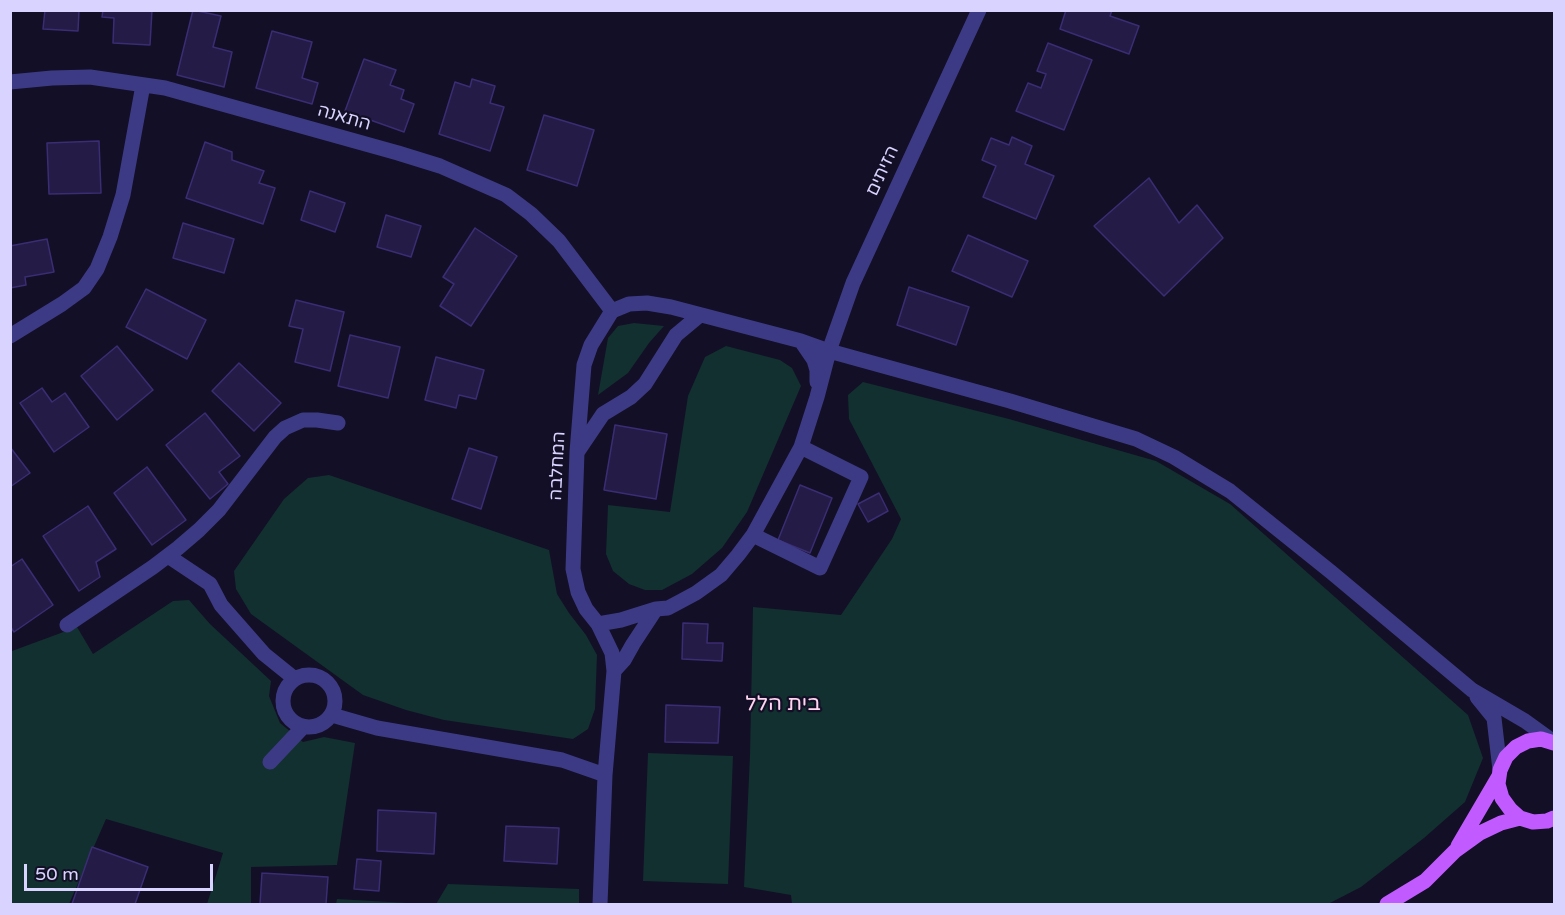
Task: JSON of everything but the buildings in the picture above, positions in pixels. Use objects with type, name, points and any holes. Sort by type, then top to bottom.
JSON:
[{"type":"main road","points":[[1455,851],[1506,757],[1516,747],[1528,741],[1541,739],[1554,742]]},
{"type":"main road","points":[[1499,773],[1498,784],[1502,798],[1520,818],[1533,822],[1554,818]]},
{"type":"main road","points":[[1387,904],[1425,880],[1455,851],[1480,833],[1501,822],[1520,818]]},
{"type":"street","name":"הזיתים","points":[[598,624],[668,608],[696,593],[721,575],[753,535],[801,447],[829,351],[853,283],[979,10]]},
{"type":"street","name":"התאנה","points":[[10,82],[90,77],[165,88],[440,166],[506,195],[531,214],[559,242],[612,311]]},
{"type":"street","points":[[10,336],[84,288],[97,269],[123,195],[143,85]]},
{"type":"street","points":[[612,311],[629,304],[647,303],[700,315],[801,341],[1136,439],[1174,457],[1230,491],[1472,690],[1525,721],[1554,742]]},
{"type":"street","name":"המחלבה","points":[[600,904],[605,775],[614,671],[612,653],[598,624],[586,609],[578,592],[573,569],[577,452],[584,365],[591,345],[612,311]]},
{"type":"street","points":[[577,452],[603,414],[631,397],[645,384],[676,335],[700,315]]},
{"type":"street","points":[[801,341],[814,360],[817,370],[817,397]]},
{"type":"street","points":[[67,625],[168,556],[219,510],[275,437],[285,428],[303,420],[338,423]]},
{"type":"street","points":[[753,535],[820,568],[861,477],[801,447]]},
{"type":"street","points":[[168,556],[210,584],[221,605],[264,654],[295,679]]},
{"type":"street","points":[[614,671],[624,660],[656,609]]},
{"type":"street","points":[[312,675],[320,677],[333,689],[335,706],[332,715],[319,726],[303,727],[289,717],[285,710],[284,693],[295,679],[312,675]]},
{"type":"street","points":[[1472,690],[1494,718],[1499,773]]},
{"type":"street","points":[[332,715],[377,728],[562,760],[605,775]]},
{"type":"street","points":[[270,762],[303,727]]},
{"type":"green space","points":[[634,323],[664,326],[628,373],[598,395],[608,338],[618,326]]},
{"type":"green space","points":[[726,346],[780,360],[792,368],[801,386],[747,512],[722,548],[692,574],[662,590],[645,590],[629,584],[613,571],[606,554],[608,505],[670,512],[688,396],[705,357]]},
{"type":"green space","points":[[863,382],[1009,419],[1156,461],[1230,504],[1468,715],[1483,758],[1465,802],[1424,838],[1361,887],[1328,904],[792,904],[791,895],[744,887],[753,607],[841,615],[892,539],[901,519],[849,419],[848,395]]},
{"type":"green space","points":[[329,475],[549,550],[557,594],[597,655],[595,709],[588,729],[573,739],[444,720],[406,710],[363,695],[251,614],[236,589],[234,571],[284,499],[308,478]]},
{"type":"green space","points":[[189,600],[210,624],[271,681],[269,696],[280,723],[303,742],[324,737],[355,743],[337,865],[251,867],[251,904],[207,904],[223,853],[106,819],[69,904],[11,904],[10,661],[12,651],[77,627],[93,654],[173,601]]},
{"type":"green space","points":[[648,753],[733,756],[728,884],[643,881]]},
{"type":"green space","points":[[448,884],[579,889],[579,904],[436,904]]},
{"type":"green space","points":[[337,899],[425,904],[336,904]]},
{"type":"district","name":"בית הלל","points":[[783,704]]}]
